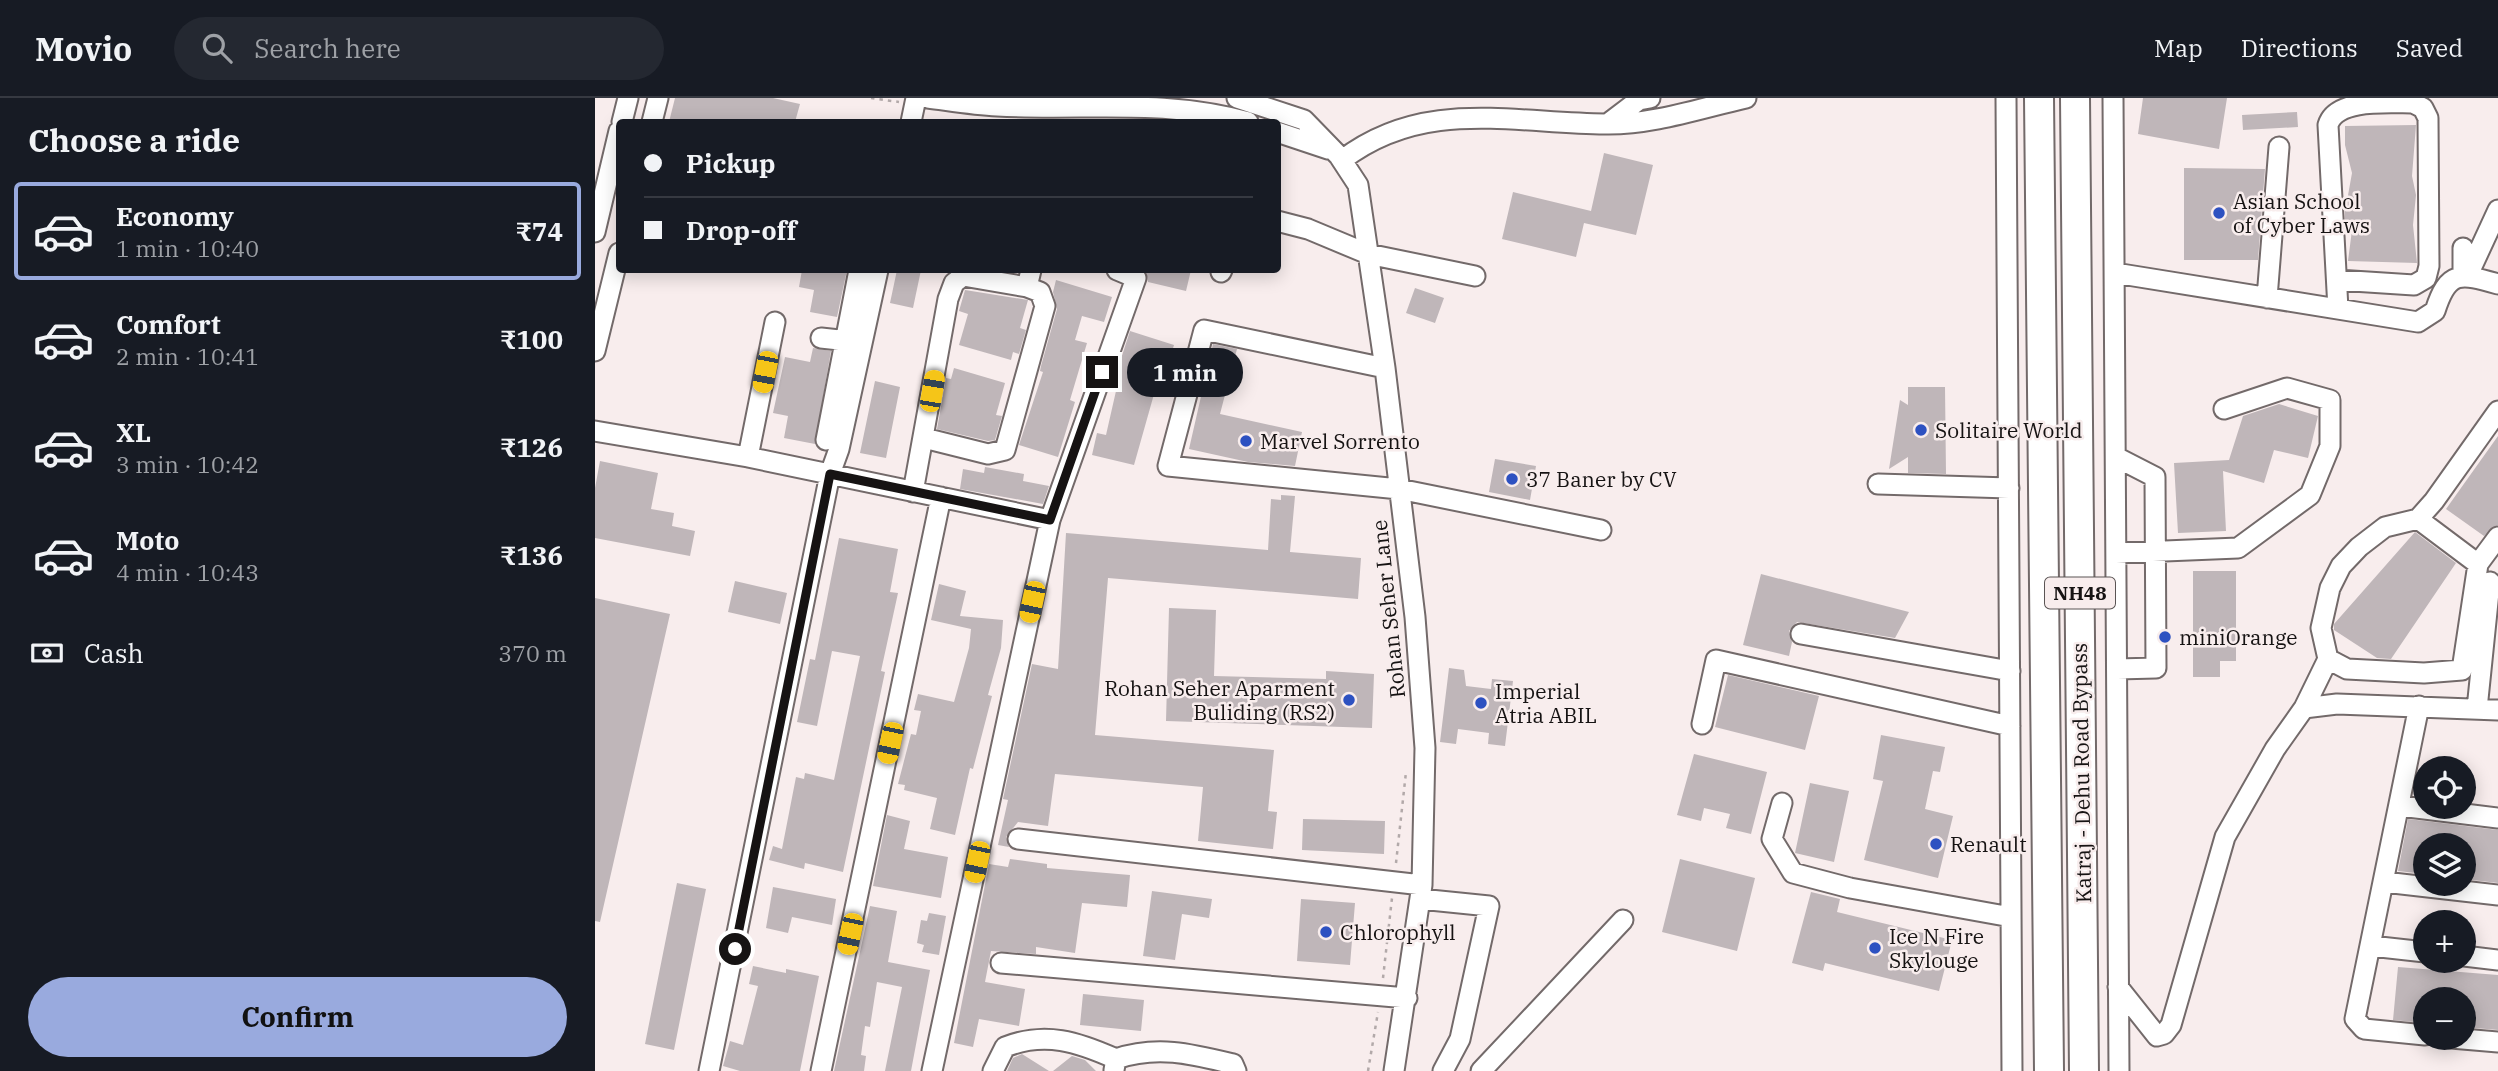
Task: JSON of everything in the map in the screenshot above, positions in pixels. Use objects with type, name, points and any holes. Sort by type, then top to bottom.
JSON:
[{"type":"highway","name":"Katraj - Dehu Road Bypass","points":[[2075,106],[2084,1071]]},
{"type":"highway","name":"Katraj - Dehu Road Bypass","points":[[2040,107],[2049,1071]]},
{"type":"street","points":[[623,119],[628,98]]},
{"type":"street","points":[[653,119],[658,98]]},
{"type":"street","points":[[912,119],[916,98]]},
{"type":"street","points":[[928,98],[995,102],[1063,114],[1219,113],[1238,119]]},
{"type":"street","name":"Rohan Seher Lane","points":[[1237,98],[1304,120],[1337,155],[1358,185],[1385,368],[1415,617],[1425,748],[1421,892],[1394,1071]]},
{"type":"street","points":[[1606,124],[1639,100],[1650,98]]},
{"type":"street","points":[[1281,134],[1337,155],[1365,139],[1432,116],[1469,112],[1606,124],[1650,118],[1746,98]]},
{"type":"street","points":[[2006,98],[2012,1071]]},
{"type":"street","points":[[2113,98],[2119,1071]]},
{"type":"street","points":[[2337,280],[2414,285],[2426,278],[2429,266],[2428,118],[2423,108],[2413,103],[2341,107],[2331,115],[2329,124],[2338,309]]},
{"type":"street","points":[[595,232],[616,144]]},
{"type":"street","points":[[2267,298],[2279,146]]},
{"type":"street","points":[[2466,276],[2498,210]]},
{"type":"street","points":[[1281,222],[1308,229],[1368,254],[1475,276]]},
{"type":"street","points":[[2463,248],[2466,276]]},
{"type":"street","points":[[595,351],[616,265]]},
{"type":"street","points":[[709,1071],[830,474],[839,449],[854,342],[859,273]]},
{"type":"street","points":[[826,440],[854,342],[878,273]]},
{"type":"street","points":[[932,1071],[1050,520],[1136,278],[1124,273]]},
{"type":"street","points":[[2115,273],[2417,322],[2435,311],[2441,291],[2454,277],[2466,276],[2498,284]]},
{"type":"street","points":[[913,492],[948,299],[954,282],[963,276],[1029,278],[1045,299],[1045,306],[1005,450],[988,454],[923,438]]},
{"type":"street","points":[[748,457],[775,323]]},
{"type":"street","points":[[1385,368],[1204,330],[1168,466],[1399,489],[1601,530]]},
{"type":"street","points":[[821,338],[854,342]]},
{"type":"street","points":[[2116,553],[2155,554],[2238,548],[2310,495],[2330,446],[2330,400],[2287,388],[2224,409]]},
{"type":"street","points":[[2118,987],[2149,1029],[2157,1036],[2164,1034],[2171,1025],[2225,837],[2275,749],[2304,708],[2328,659],[2321,628],[2330,587],[2341,566],[2359,547],[2385,527],[2418,519],[2434,501],[2498,411]]},
{"type":"street","points":[[595,431],[748,457],[1050,520]]},
{"type":"street","points":[[2116,457],[2155,477],[2156,668],[2117,668]]},
{"type":"street","points":[[1878,484],[2009,488]]},
{"type":"street","points":[[821,1071],[941,498]]},
{"type":"street","points":[[2418,519],[2478,564]]},
{"type":"street","points":[[2328,659],[2347,669],[2424,673],[2462,670],[2478,564],[2498,537]]},
{"type":"street","points":[[2304,708],[2337,704],[2489,710],[2490,582]]},
{"type":"street","points":[[1801,634],[2010,671]]},
{"type":"street","points":[[1702,724],[1716,660],[2010,726]]},
{"type":"street","points":[[2413,1034],[2364,1029],[2355,1019],[2419,706]]},
{"type":"street","points":[[1782,803],[1772,839],[1793,873],[1863,890],[2011,917]]},
{"type":"street","points":[[2400,806],[2498,818]]},
{"type":"street","points":[[1018,839],[1394,882],[1421,892],[1489,906],[1460,1039],[1443,1071]]},
{"type":"street","points":[[2384,882],[2498,895]]},
{"type":"street","points":[[1481,1071],[1623,920]]},
{"type":"street","points":[[2371,946],[2413,951]]},
{"type":"street","points":[[2476,957],[2498,960]]},
{"type":"street","points":[[1001,963],[1407,998]]},
{"type":"street","points":[[993,1071],[1005,1047],[1025,1039],[1055,1038],[1115,1065],[1141,1051],[1184,1052],[1233,1064],[1236,1071]]},
{"type":"street","points":[[2476,1040],[2498,1042]]},
{"type":"path","points":[[1368,1071],[1381,996],[1406,768]]},
{"type":"building","points":[[675,98],[773,98],[800,104],[796,119],[670,119]]},
{"type":"building","points":[[2143,98],[2227,98],[2219,149],[2138,134]]},
{"type":"building","points":[[2297,112],[2298,127],[2243,130],[2242,115]]},
{"type":"building","points":[[2416,125],[2412,176],[2416,195],[2413,225],[2417,263],[2348,261],[2352,230],[2345,221],[2345,212],[2352,173],[2345,145],[2345,126]]},
{"type":"building","points":[[1604,153],[1653,165],[1636,235],[1584,223],[1576,257],[1502,239],[1513,192],[1591,211]]},
{"type":"building","points":[[2184,168],[2265,169],[2258,260],[2184,260]]},
{"type":"building","points":[[801,273],[846,273],[837,317],[810,312],[814,290],[799,287]]},
{"type":"building","points":[[896,273],[920,273],[913,308],[890,303]]},
{"type":"building","points":[[1146,273],[1190,273],[1186,291],[1148,282]]},
{"type":"building","points":[[1056,280],[1112,297],[1104,322],[1082,316],[1075,340],[1087,343],[1070,400],[1075,402],[1058,457],[1019,445],[1043,372],[1040,371],[1041,366],[1057,309],[1053,292]]},
{"type":"building","points":[[1415,288],[1444,298],[1435,323],[1406,313]]},
{"type":"building","points":[[965,290],[1028,300],[1020,328],[1026,330],[1019,354],[1013,352],[1011,360],[959,345],[968,314],[959,311]]},
{"type":"building","points":[[1130,331],[1174,345],[1163,381],[1158,380],[1134,465],[1092,455],[1097,433],[1106,435],[1121,369],[1118,368]]},
{"type":"building","name":"Marvel Sorrento","points":[[1213,344],[1237,349],[1220,414],[1302,432],[1295,466],[1248,462],[1189,449]]},
{"type":"building","points":[[813,348],[831,351],[815,444],[784,438],[788,416],[773,413],[785,357],[810,362]]},
{"type":"building","points":[[954,368],[1005,383],[996,415],[1002,416],[995,440],[988,441],[937,429],[946,378],[951,379]]},
{"type":"building","points":[[875,381],[900,387],[886,458],[860,453]]},
{"type":"building","name":"Solitaire World","points":[[1908,387],[1945,387],[1946,474],[1908,473],[1908,457],[1889,469],[1900,400],[1908,405]]},
{"type":"building","points":[[2279,404],[2318,416],[2308,458],[2274,450],[2264,483],[2223,471],[2226,531],[2178,533],[2174,463],[2229,460],[2243,416]]},
{"type":"building","points":[[2498,436],[2498,525],[2484,536],[2446,509]]},
{"type":"building","name":"37 Baner by CV","points":[[1495,459],[1536,466],[1530,500],[1489,492]]},
{"type":"building","points":[[600,461],[658,473],[651,509],[674,513],[672,526],[695,531],[690,556],[595,538],[595,488]]},
{"type":"building","points":[[985,467],[1024,474],[1023,481],[1049,486],[1043,504],[960,489],[963,469],[984,473]]},
{"type":"building","points":[[1281,495],[1295,496],[1290,552],[1361,558],[1358,599],[1108,578],[1095,735],[1274,750],[1268,811],[1277,812],[1273,849],[1198,841],[1203,787],[1055,774],[1048,826],[1018,822],[1006,837],[1009,847],[998,845],[1008,800],[1003,799],[1032,664],[1058,669],[1066,533],[1268,550],[1271,499],[1281,500]]},
{"type":"building","points":[[2415,532],[2456,563],[2391,659],[2377,658],[2334,630],[2334,624]]},
{"type":"building","points":[[839,538],[898,549],[890,592],[898,593],[881,671],[885,672],[843,872],[805,863],[804,869],[769,860],[773,846],[782,849],[796,777],[804,779],[805,773],[834,780],[860,656],[832,651],[817,726],[797,722],[810,659],[815,660]]},
{"type":"building","points":[[2193,571],[2236,571],[2236,661],[2220,661],[2220,677],[2193,677]]},
{"type":"building","points":[[1761,574],[1909,612],[1895,638],[1797,622],[1789,631],[1792,642],[1789,656],[1743,645]]},
{"type":"building","points":[[735,581],[787,593],[780,624],[728,612]]},
{"type":"building","points":[[939,584],[966,591],[960,616],[1003,620],[1001,648],[988,695],[992,696],[973,769],[970,768],[955,835],[930,829],[937,798],[904,790],[905,785],[898,784],[911,734],[916,735],[921,711],[914,710],[918,694],[954,702],[969,648],[971,629],[931,620]]},
{"type":"building","points":[[595,598],[670,614],[600,922],[595,921]]},
{"type":"building","points":[[1169,608],[1216,610],[1214,676],[1326,679],[1326,671],[1374,674],[1372,728],[1166,721]]},
{"type":"building","name":"Imperial Atria ABIL","points":[[1449,668],[1464,670],[1466,686],[1491,689],[1492,679],[1513,681],[1505,746],[1488,744],[1489,733],[1458,729],[1456,744],[1440,742]]},
{"type":"building","points":[[1728,675],[1819,696],[1805,750],[1715,727]]},
{"type":"building","points":[[1881,735],[1945,747],[1940,772],[1933,771],[1925,809],[1953,816],[1938,878],[1864,860],[1883,781],[1873,779]]},
{"type":"building","points":[[1694,754],[1767,772],[1751,834],[1726,828],[1730,814],[1704,808],[1701,821],[1677,815]]},
{"type":"building","points":[[1810,783],[1849,791],[1834,862],[1795,853]]},
{"type":"building","points":[[887,815],[910,821],[904,849],[948,857],[941,898],[873,886]]},
{"type":"building","points":[[1303,819],[1385,821],[1384,854],[1302,850]]},
{"type":"building","points":[[2408,819],[2498,830],[2498,883],[2476,880],[2476,833],[2413,833],[2413,873],[2398,871]]},
{"type":"building","points":[[1010,859],[1047,864],[1047,868],[1130,875],[1127,907],[1082,903],[1075,953],[1036,947],[1036,954],[991,951],[985,982],[1025,989],[1019,1026],[979,1019],[973,1047],[954,1043],[989,864],[1008,867]]},
{"type":"building","points":[[1680,859],[1755,878],[1737,951],[1662,932]]},
{"type":"building","points":[[677,883],[706,889],[674,1050],[645,1044]]},
{"type":"building","points":[[773,887],[836,899],[832,925],[792,917],[788,933],[766,928]]},
{"type":"building","points":[[1152,891],[1212,899],[1209,918],[1182,914],[1175,960],[1143,956]]},
{"type":"building","points":[[1811,892],[1840,899],[1837,912],[1952,940],[1939,991],[1825,963],[1823,971],[1792,963]]},
{"type":"building","name":"Chlorophyll","points":[[1301,899],[1355,903],[1350,965],[1297,961]]},
{"type":"building","points":[[870,906],[897,911],[888,962],[930,970],[911,1071],[885,1071],[902,987],[877,982],[870,1027],[865,1026],[861,1055],[866,1056],[864,1071],[834,1071]]},
{"type":"building","points":[[929,913],[946,916],[939,955],[922,952],[924,945],[917,943],[921,920],[927,921]]},
{"type":"building","points":[[753,966],[819,976],[800,1071],[740,1071],[723,1066],[730,1041],[743,1045],[758,986],[749,984]]},
{"type":"building","points":[[2398,967],[2413,968],[2413,973],[2498,975],[2498,1030],[2476,1028],[2476,987],[2413,987],[2413,1022],[2393,1020]]},
{"type":"building","points":[[1083,994],[1144,1000],[1141,1031],[1080,1025]]},
{"type":"building","points":[[1022,1054],[1049,1071],[1007,1071],[1013,1058]]},
{"type":"building","points":[[1072,1056],[1085,1060],[1096,1071],[1053,1071]]},
{"type":"place","name":"Asian School of Cyber Laws","points":[[2219,213]]},
{"type":"place","name":"Solitaire World","points":[[1921,430]]},
{"type":"place","name":"Marvel Sorrento","points":[[1246,441]]},
{"type":"place","name":"37 Baner by CV","points":[[1512,479]]},
{"type":"place","name":"miniOrange","points":[[2165,637]]},
{"type":"place","name":"Rohan Seher Aparment Buliding (RS2)","points":[[1349,700]]},
{"type":"place","name":"Imperial Atria ABIL","points":[[1481,703]]},
{"type":"place","name":"Renault","points":[[1936,844]]},
{"type":"place","name":"Chlorophyll","points":[[1326,932]]},
{"type":"place","name":"Ice N Fire Skylouge","points":[[1875,948]]},
{"type":"route","points":[[735,949],[830,474],[1050,520],[1102,372]]}]
